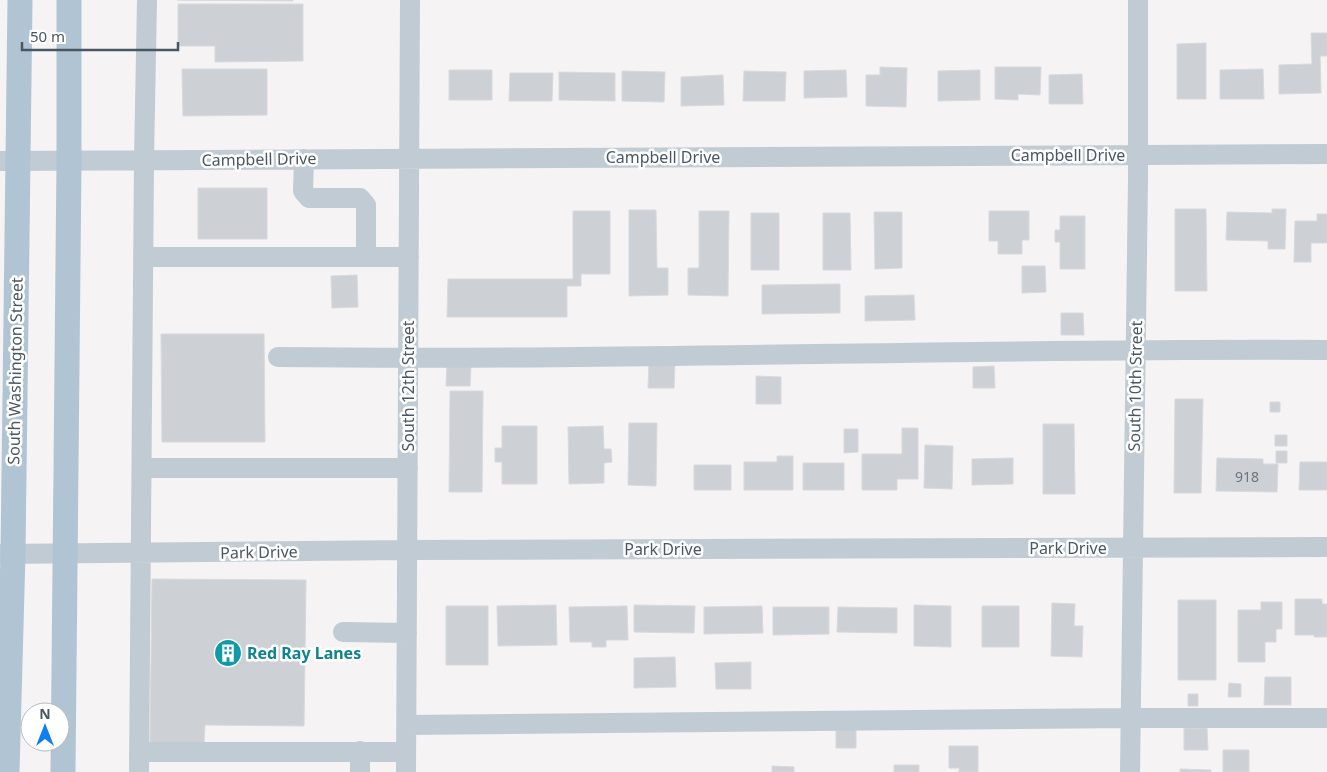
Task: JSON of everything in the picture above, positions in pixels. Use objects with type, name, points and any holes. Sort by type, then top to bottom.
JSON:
[{"type":"main road","name":"South Washington Street","points":[[7,772],[6,554],[9,161],[20,0]]},
{"type":"main road","points":[[63,772],[69,0]]},
{"type":"street","points":[[139,772],[147,0]]},
{"type":"street","name":"South 12th Street","points":[[406,772],[410,0]]},
{"type":"street","name":"South 10th Street","points":[[1130,772],[1138,154],[1138,0]]},
{"type":"street","name":"Campbell Drive","points":[[9,161],[1327,154]]},
{"type":"street","points":[[304,159],[303,192],[309,198],[360,198],[366,205],[366,257]]},
{"type":"street","points":[[143,257],[409,257]]},
{"type":"street","points":[[278,357],[408,359],[1135,349],[1327,350]]},
{"type":"street","points":[[142,468],[408,468]]},
{"type":"street","name":"Park Drive","points":[[6,554],[407,550],[1327,547]]},
{"type":"street","points":[[343,632],[407,632]]},
{"type":"street","points":[[406,725],[1327,718]]},
{"type":"street","points":[[360,751],[360,772]]},
{"type":"street","points":[[139,752],[406,752]]},
{"type":"building","points":[[177,0],[293,0],[293,1]]},
{"type":"building","points":[[178,4],[303,4],[303,61],[215,62],[215,46],[178,46]]},
{"type":"building","points":[[1311,33],[1327,33],[1327,56],[1320,56],[1321,93],[1279,94],[1279,65],[1312,64]]},
{"type":"building","points":[[1206,43],[1206,99],[1177,99],[1177,44]]},
{"type":"building","points":[[880,67],[907,68],[906,107],[866,106],[866,75],[880,75]]},
{"type":"building","points":[[995,67],[1041,67],[1040,95],[1018,94],[1018,100],[995,99]]},
{"type":"building","points":[[182,69],[267,69],[267,115],[183,116]]},
{"type":"building","points":[[1263,69],[1264,99],[1220,99],[1220,70]]},
{"type":"building","points":[[449,70],[492,70],[492,100],[449,100]]},
{"type":"building","points":[[846,70],[847,97],[804,98],[804,71]]},
{"type":"building","points":[[980,70],[980,100],[938,101],[938,71]]},
{"type":"building","points":[[622,71],[665,72],[664,102],[622,101]]},
{"type":"building","points":[[744,71],[786,72],[785,101],[743,101]]},
{"type":"building","points":[[559,72],[615,73],[615,101],[559,100]]},
{"type":"building","points":[[510,73],[553,73],[552,101],[509,101]]},
{"type":"building","points":[[1082,74],[1083,104],[1049,104],[1049,75]]},
{"type":"building","points":[[723,75],[724,105],[681,106],[681,77]]},
{"type":"building","points":[[198,188],[267,188],[267,239],[198,239]]},
{"type":"building","points":[[1175,209],[1206,209],[1207,291],[1175,291]]},
{"type":"building","points":[[1272,209],[1286,209],[1285,249],[1268,249],[1268,241],[1226,240],[1227,212],[1272,213]]},
{"type":"building","points":[[629,210],[656,210],[657,268],[668,268],[668,295],[629,296]]},
{"type":"building","points":[[573,211],[610,211],[610,274],[581,274],[581,286],[567,286],[567,317],[447,317],[448,279],[573,279]]},
{"type":"building","points":[[699,211],[729,211],[728,296],[688,295],[688,268],[699,268]]},
{"type":"building","points":[[989,211],[1029,211],[1029,240],[1022,240],[1022,254],[998,254],[998,241],[989,241]]},
{"type":"building","points":[[874,212],[902,212],[902,268],[875,269]]},
{"type":"building","points":[[751,213],[779,213],[779,270],[751,270]]},
{"type":"building","points":[[823,213],[850,213],[851,270],[823,270]]},
{"type":"building","points":[[1317,214],[1327,214],[1327,243],[1311,243],[1311,262],[1294,262],[1295,221],[1317,221]]},
{"type":"building","points":[[1060,216],[1085,216],[1085,269],[1060,269],[1060,242],[1055,242],[1055,230],[1060,230]]},
{"type":"building","points":[[1022,266],[1045,266],[1046,292],[1022,293]]},
{"type":"building","points":[[357,275],[358,307],[332,308],[331,276]]},
{"type":"building","points":[[840,284],[840,313],[762,314],[762,285]]},
{"type":"building","points":[[914,295],[915,320],[865,321],[865,296]]},
{"type":"building","points":[[1061,313],[1083,313],[1084,335],[1061,335]]},
{"type":"building","points":[[161,334],[264,334],[265,442],[162,442]]},
{"type":"building","points":[[649,361],[675,362],[674,388],[648,388]]},
{"type":"building","points":[[447,364],[471,365],[470,386],[446,386]]},
{"type":"building","points":[[994,366],[995,388],[973,388],[973,367]]},
{"type":"building","points":[[756,376],[781,377],[781,404],[756,404]]},
{"type":"building","points":[[450,391],[483,391],[482,492],[449,492]]},
{"type":"building","points":[[1175,399],[1203,399],[1201,493],[1174,493]]},
{"type":"building","points":[[1270,402],[1280,402],[1280,412],[1270,412]]},
{"type":"building","points":[[629,423],[657,423],[656,486],[628,485]]},
{"type":"building","points":[[1043,424],[1074,424],[1075,494],[1043,494]]},
{"type":"building","points":[[502,426],[537,426],[537,484],[502,484],[502,462],[495,462],[495,448],[502,448]]},
{"type":"building","points":[[603,426],[604,449],[611,449],[612,462],[604,463],[604,483],[569,484],[568,427]]},
{"type":"building","points":[[902,428],[918,428],[918,479],[897,479],[897,490],[862,490],[862,454],[902,454]]},
{"type":"building","points":[[844,429],[858,429],[858,452],[844,453]]},
{"type":"building","points":[[1275,435],[1287,435],[1287,446],[1275,446]]},
{"type":"building","points":[[925,445],[953,446],[952,489],[924,488]]},
{"type":"building","points":[[1276,451],[1287,451],[1287,463],[1276,463]]},
{"type":"building","points":[[777,456],[793,456],[793,490],[744,490],[744,462],[777,462]]},
{"type":"building","points":[[1013,458],[1013,484],[972,485],[972,459]]},
{"type":"building","points":[[1217,458],[1263,459],[1263,464],[1278,464],[1277,492],[1216,491]]},
{"type":"building","points":[[1300,462],[1327,462],[1327,490],[1299,490]]},
{"type":"building","points":[[803,463],[844,463],[844,490],[803,490]]},
{"type":"building","points":[[694,465],[731,465],[731,490],[694,490]]},
{"type":"building","name":"Red Ray Lanes","points":[[152,579],[306,580],[304,726],[205,725],[204,743],[150,743]]},
{"type":"building","points":[[1295,599],[1322,599],[1322,604],[1327,604],[1327,637],[1295,635]]},
{"type":"building","points":[[1178,600],[1216,600],[1216,680],[1178,680]]},
{"type":"building","points":[[1261,602],[1282,602],[1282,629],[1276,629],[1276,642],[1265,642],[1265,662],[1238,662],[1238,610],[1261,610]]},
{"type":"building","points":[[1052,603],[1075,604],[1074,626],[1083,626],[1082,657],[1051,656]]},
{"type":"building","points":[[556,605],[557,645],[498,646],[497,606]]},
{"type":"building","points":[[634,605],[695,606],[694,633],[634,632]]},
{"type":"building","points":[[914,605],[951,606],[951,647],[914,646]]},
{"type":"building","points":[[446,606],[488,606],[488,665],[446,665]]},
{"type":"building","points":[[627,606],[628,640],[606,640],[606,647],[592,647],[592,642],[570,642],[569,607]]},
{"type":"building","points":[[762,606],[763,633],[704,634],[704,607]]},
{"type":"building","points":[[982,606],[1019,606],[1019,647],[982,647]]},
{"type":"building","points":[[773,607],[829,607],[829,634],[773,635]]},
{"type":"building","points":[[838,607],[897,608],[897,633],[837,632]]},
{"type":"building","points":[[675,657],[676,687],[634,688],[634,658]]},
{"type":"building","points":[[751,662],[751,689],[716,689],[715,663]]},
{"type":"building","points":[[1265,677],[1291,677],[1291,705],[1264,705]]},
{"type":"building","points":[[1229,683],[1241,684],[1241,697],[1228,697]]},
{"type":"building","points":[[1188,694],[1198,694],[1198,706],[1188,706]]},
{"type":"building","points":[[1184,728],[1207,728],[1208,750],[1184,750]]},
{"type":"building","points":[[836,729],[856,729],[856,748],[836,748]]},
{"type":"building","points":[[949,746],[978,746],[978,772],[959,772],[959,768],[949,768]]},
{"type":"building","points":[[1223,750],[1249,750],[1249,772],[1223,772]]},
{"type":"building","points":[[894,765],[919,765],[919,772],[894,772]]},
{"type":"building","points":[[772,766],[794,767],[794,772],[772,772]]},
{"type":"building","points":[[1180,769],[1211,770],[1211,772],[1180,772]]},
{"type":"place","name":"Red Ray Lanes","points":[[228,653]]}]
